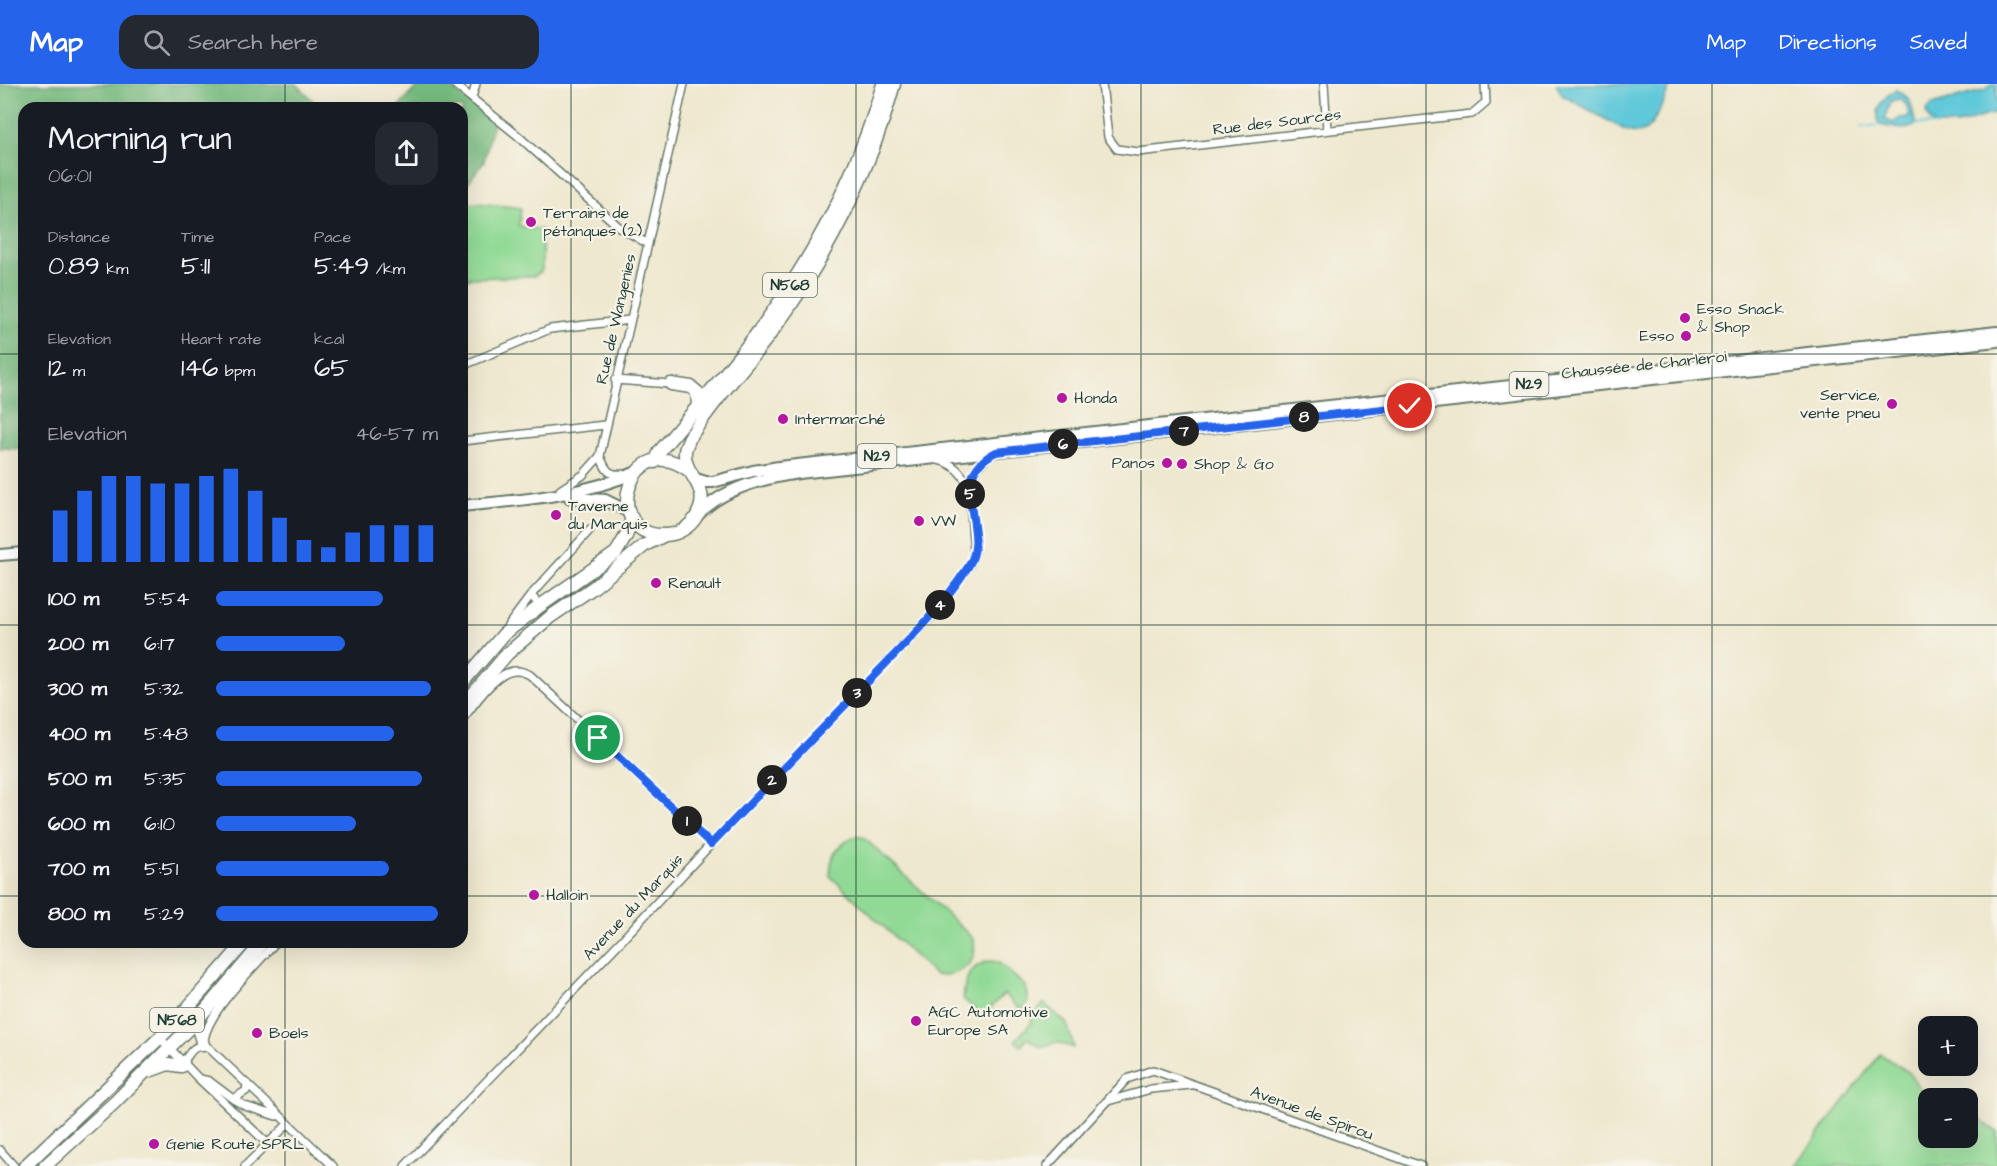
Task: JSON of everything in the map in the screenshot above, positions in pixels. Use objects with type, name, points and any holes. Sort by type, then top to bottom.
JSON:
[{"type":"highway","name":"N568","points":[[655,462],[660,451],[764,324],[816,244],[861,149],[883,84]]},
{"type":"highway","name":"N568","points":[[693,475],[685,452],[689,439],[774,329],[820,258],[858,184],[894,84]]},
{"type":"highway","points":[[671,384],[691,387],[697,392],[698,406]]},
{"type":"highway","points":[[468,676],[504,634],[616,553],[626,536],[631,515],[626,495],[637,472],[655,462],[674,462],[693,475],[701,494],[701,502],[696,517],[682,531],[664,535],[650,542],[524,639],[507,654],[468,700]]},
{"type":"highway","points":[[631,515],[646,531],[664,535]]},
{"type":"highway","name":"N568","points":[[25,1166],[160,1038],[240,948]]},
{"type":"highway","name":"N568","points":[[45,1166],[114,1103],[196,1021],[258,948]]},
{"type":"highway","points":[[196,1021],[203,1045]]},
{"type":"highway","points":[[145,1072],[168,1064],[180,1066],[183,1062]]},
{"type":"highway","points":[[14,1166],[51,1131],[65,1128]]},
{"type":"main road","name":"Chaussée de Charleroi","points":[[693,475],[706,482],[713,482],[762,469],[1137,432],[1586,382],[1997,332]]},
{"type":"main road","name":"Chaussée de Charleroi","points":[[1586,382],[1997,341]]},
{"type":"main road","name":"Chaussée de Charleroi","points":[[696,517],[708,505],[726,494],[764,480],[799,473],[996,452],[1061,440]]},
{"type":"main road","points":[[468,505],[546,497],[596,488],[637,472]]},
{"type":"main road","points":[[546,497],[605,500],[631,515]]},
{"type":"main road","points":[[0,555],[18,554]]},
{"type":"street","points":[[453,84],[517,135],[619,227],[648,244]]},
{"type":"street","points":[[472,97],[476,84]]},
{"type":"street","name":"Rue de Wangenies","points":[[600,456],[615,380],[684,84]]},
{"type":"street","name":"Rue des Sources","points":[[1102,84],[1108,137],[1117,149],[1138,152],[1472,114],[1486,102],[1485,84]]},
{"type":"street","points":[[1324,84],[1327,130]]},
{"type":"street","points":[[468,363],[550,329],[630,321]]},
{"type":"street","points":[[615,380],[671,384]]},
{"type":"street","points":[[468,440],[605,425]]},
{"type":"street","points":[[969,486],[976,469],[988,456],[996,452]]},
{"type":"street","points":[[560,493],[560,490],[583,475],[600,456],[606,471],[614,475],[637,472]]},
{"type":"street","points":[[931,459],[950,464],[964,476],[969,486]]},
{"type":"street","name":"Avenue du Marquis","points":[[405,1166],[711,844],[933,615],[970,565],[974,554],[969,486]]},
{"type":"street","points":[[504,634],[509,623],[531,595],[590,530]]},
{"type":"street","points":[[531,595],[540,606]]},
{"type":"street","points":[[468,713],[490,686],[504,674],[515,670],[531,675],[711,844]]},
{"type":"street","points":[[203,1045],[207,1026],[218,1010],[271,948]]},
{"type":"street","points":[[160,1038],[198,1078],[267,1143]]},
{"type":"street","points":[[183,1062],[191,1050],[203,1045],[248,1084],[333,1166]]},
{"type":"street","name":"Avenue de Spirou","points":[[1047,1166],[1127,1079],[1153,1070],[1421,1166]]},
{"type":"street","points":[[198,1078],[209,1081],[245,1106],[273,1113],[288,1124]]},
{"type":"street","points":[[233,1099],[246,1091],[248,1084]]},
{"type":"street","name":"Avenue de Spirou","points":[[1106,1102],[1151,1089],[1194,1085]]},
{"type":"street","points":[[245,1166],[288,1124]]},
{"type":"street","points":[[0,1150],[14,1166]]},
{"type":"green space","points":[[0,84],[297,84],[314,102],[18,102],[18,449],[0,448]]},
{"type":"green space","points":[[419,84],[445,84],[494,120],[484,161],[468,183],[468,102],[403,102]]},
{"type":"green space","points":[[477,203],[521,208],[519,226],[542,230],[542,271],[534,276],[468,278],[468,204]]},
{"type":"green space","points":[[853,837],[863,837],[974,939],[972,960],[964,968],[952,974],[935,975],[830,876],[835,853]]},
{"type":"green space","points":[[989,961],[998,962],[1025,986],[1028,1001],[1022,1011],[1004,994],[983,1016],[963,999],[965,985],[972,970]]},
{"type":"green space","points":[[1044,1003],[1067,1024],[1074,1048],[1057,1042],[1041,1047],[1027,1038],[1021,1046],[1015,1041],[1032,1022],[1031,1018]]},
{"type":"green space","points":[[1880,1054],[1907,1071],[1920,1088],[1918,1148],[1978,1148],[1978,1118],[1997,1132],[1997,1166],[1795,1166]]},
{"type":"water","points":[[1556,84],[1671,84],[1652,123],[1644,131],[1637,133],[1625,130],[1562,95]]},
{"type":"water","points":[[1992,84],[1997,84],[1997,114],[1957,125],[1935,125],[1929,119],[1926,111],[1932,105],[1985,90]]},
{"type":"water","points":[[1896,90],[1911,102],[1917,124],[1913,127],[1904,129],[1879,125],[1879,109],[1883,100]],"holes":[[[1898,99],[1906,106],[1909,117],[1900,118],[1893,123],[1884,119],[1891,101]]]},
{"type":"waterway","points":[[1915,124],[1936,125]]},
{"type":"waterway","points":[[1861,127],[1879,125]]},
{"type":"place","name":"Terrains de pétanques (2)","points":[[531,222]]},
{"type":"place","name":"Esso Snack & Shop","points":[[1685,318]]},
{"type":"place","name":"Esso","points":[[1686,336]]},
{"type":"place","name":"Honda","points":[[1062,398]]},
{"type":"place","name":"Service, vente pneu","points":[[1892,404]]},
{"type":"place","name":"Intermarché","points":[[783,419]]},
{"type":"place","name":"Panos","points":[[1167,463]]},
{"type":"place","name":"Shop & Go","points":[[1182,464]]},
{"type":"place","name":"Taverne du Marquis","points":[[556,515]]},
{"type":"place","name":"VW","points":[[919,521]]},
{"type":"place","name":"Renault","points":[[656,583]]},
{"type":"place","name":"Halloin","points":[[534,895]]},
{"type":"place","name":"AGC Automotive Europe SA","points":[[916,1021]]},
{"type":"place","name":"Boels","points":[[257,1033]]},
{"type":"place","name":"Genie Route SPRL","points":[[154,1144]]},
{"type":"route","points":[[598,738],[711,844],[933,615],[970,565],[974,554],[974,535],[969,486],[976,469],[988,456],[996,452],[1410,406]]}]
